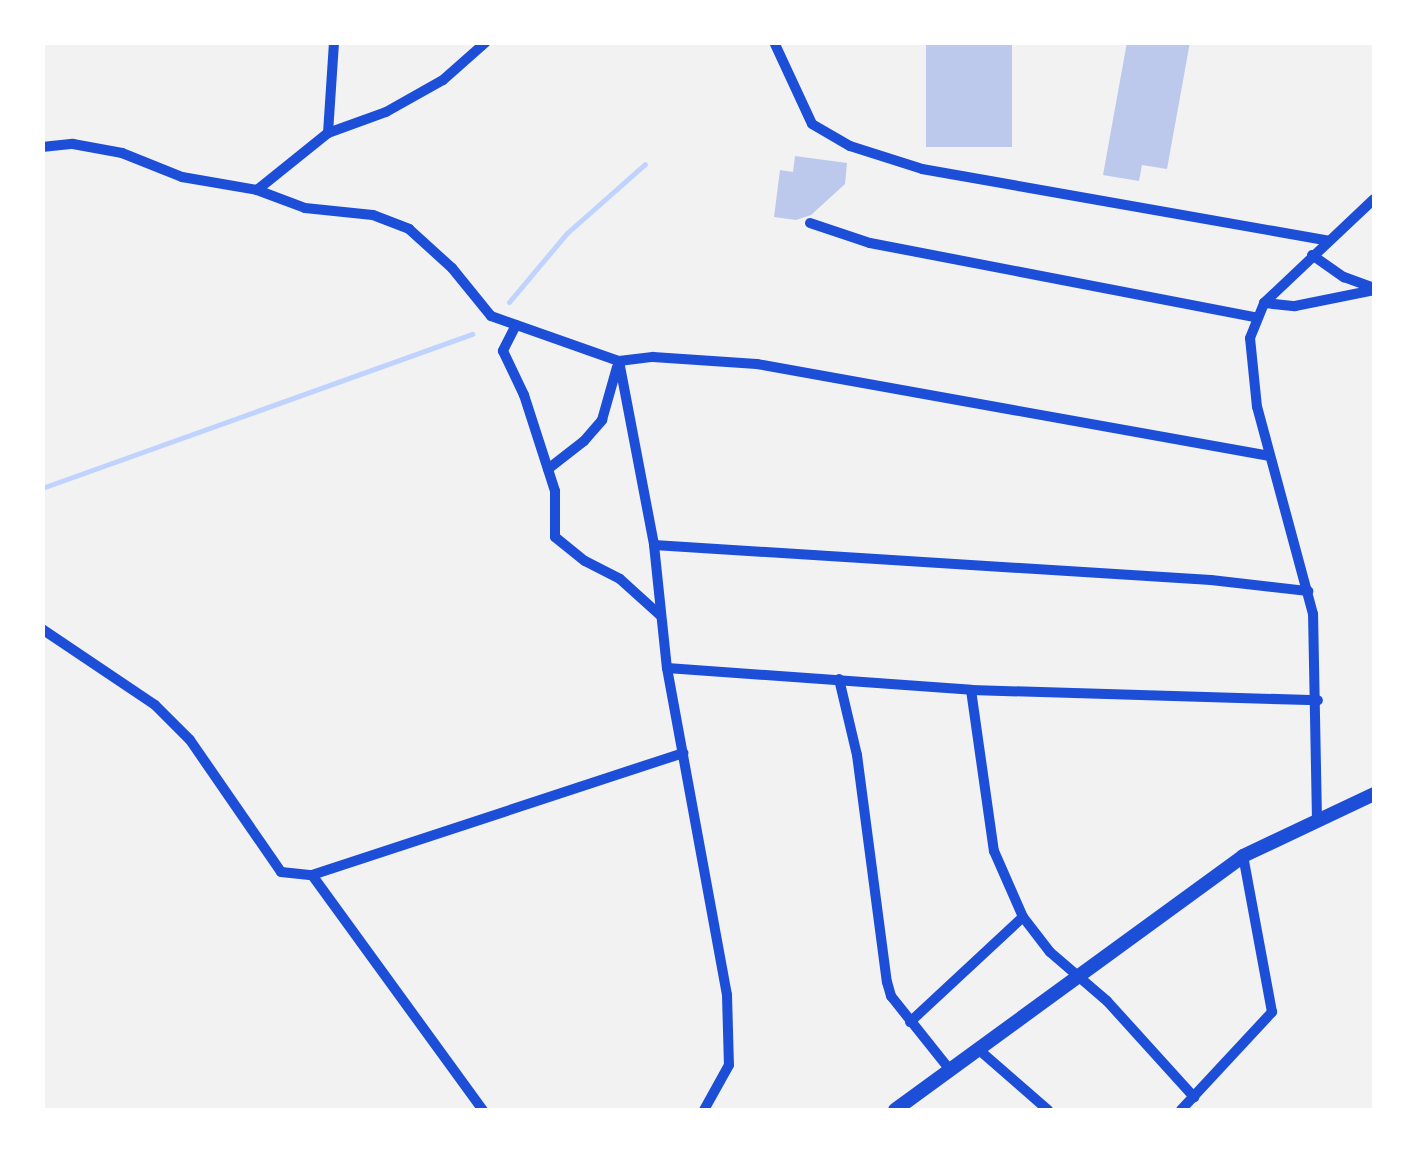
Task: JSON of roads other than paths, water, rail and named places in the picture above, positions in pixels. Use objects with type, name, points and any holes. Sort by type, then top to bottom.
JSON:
[{"type":"street","points":[[328,133],[334,42]]},
{"type":"street","points":[[257,190],[328,133],[386,112],[429,88],[486,42]]},
{"type":"street","points":[[774,42],[812,124],[850,146],[922,169],[1329,241]]},
{"type":"street","points":[[42,147],[73,144],[122,153],[182,176],[257,190],[305,208],[374,214],[409,229],[452,268],[491,316],[619,361],[653,357],[757,364],[1270,456]]},
{"type":"street","points":[[1317,820],[1318,700],[1308,591],[1270,456],[1250,364],[1256,317],[1264,303],[1374,199]]},
{"type":"street","points":[[810,223],[870,243],[1256,317]]},
{"type":"street","points":[[1312,255],[1344,277],[1374,289]]},
{"type":"street","points":[[1264,303],[1295,306],[1374,289]]},
{"type":"street","points":[[516,325],[503,351],[524,395],[555,491],[556,538],[585,562],[620,579],[662,616]]},
{"type":"street","points":[[548,468],[584,441],[602,420],[619,361]]},
{"type":"street","points":[[619,361],[654,544],[667,668],[730,1022],[730,1065],[704,1110]]},
{"type":"street","points":[[654,544],[1211,580],[1308,591]]},
{"type":"street","points":[[42,629],[156,705],[190,740],[281,872],[312,874],[683,753]]},
{"type":"street","points":[[667,668],[971,690],[1318,700]]},
{"type":"street","points":[[839,678],[857,756],[887,982],[910,1022],[950,1070]]},
{"type":"street","points":[[971,690],[994,850],[1023,917],[1074,976],[1106,1001],[1194,1097]]},
{"type":"street","points":[[896,1110],[1242,856],[1374,794]]},
{"type":"street","points":[[1182,1110],[1272,1012],[1242,856]]},
{"type":"street","points":[[312,874],[482,1110]]},
{"type":"street","points":[[910,1022],[1023,917]]},
{"type":"street","points":[[978,1049],[1048,1110]]},
{"type":"waterway","points":[[509,302],[567,233],[645,164]]},
{"type":"waterway","points":[[42,488],[472,334]]}]
